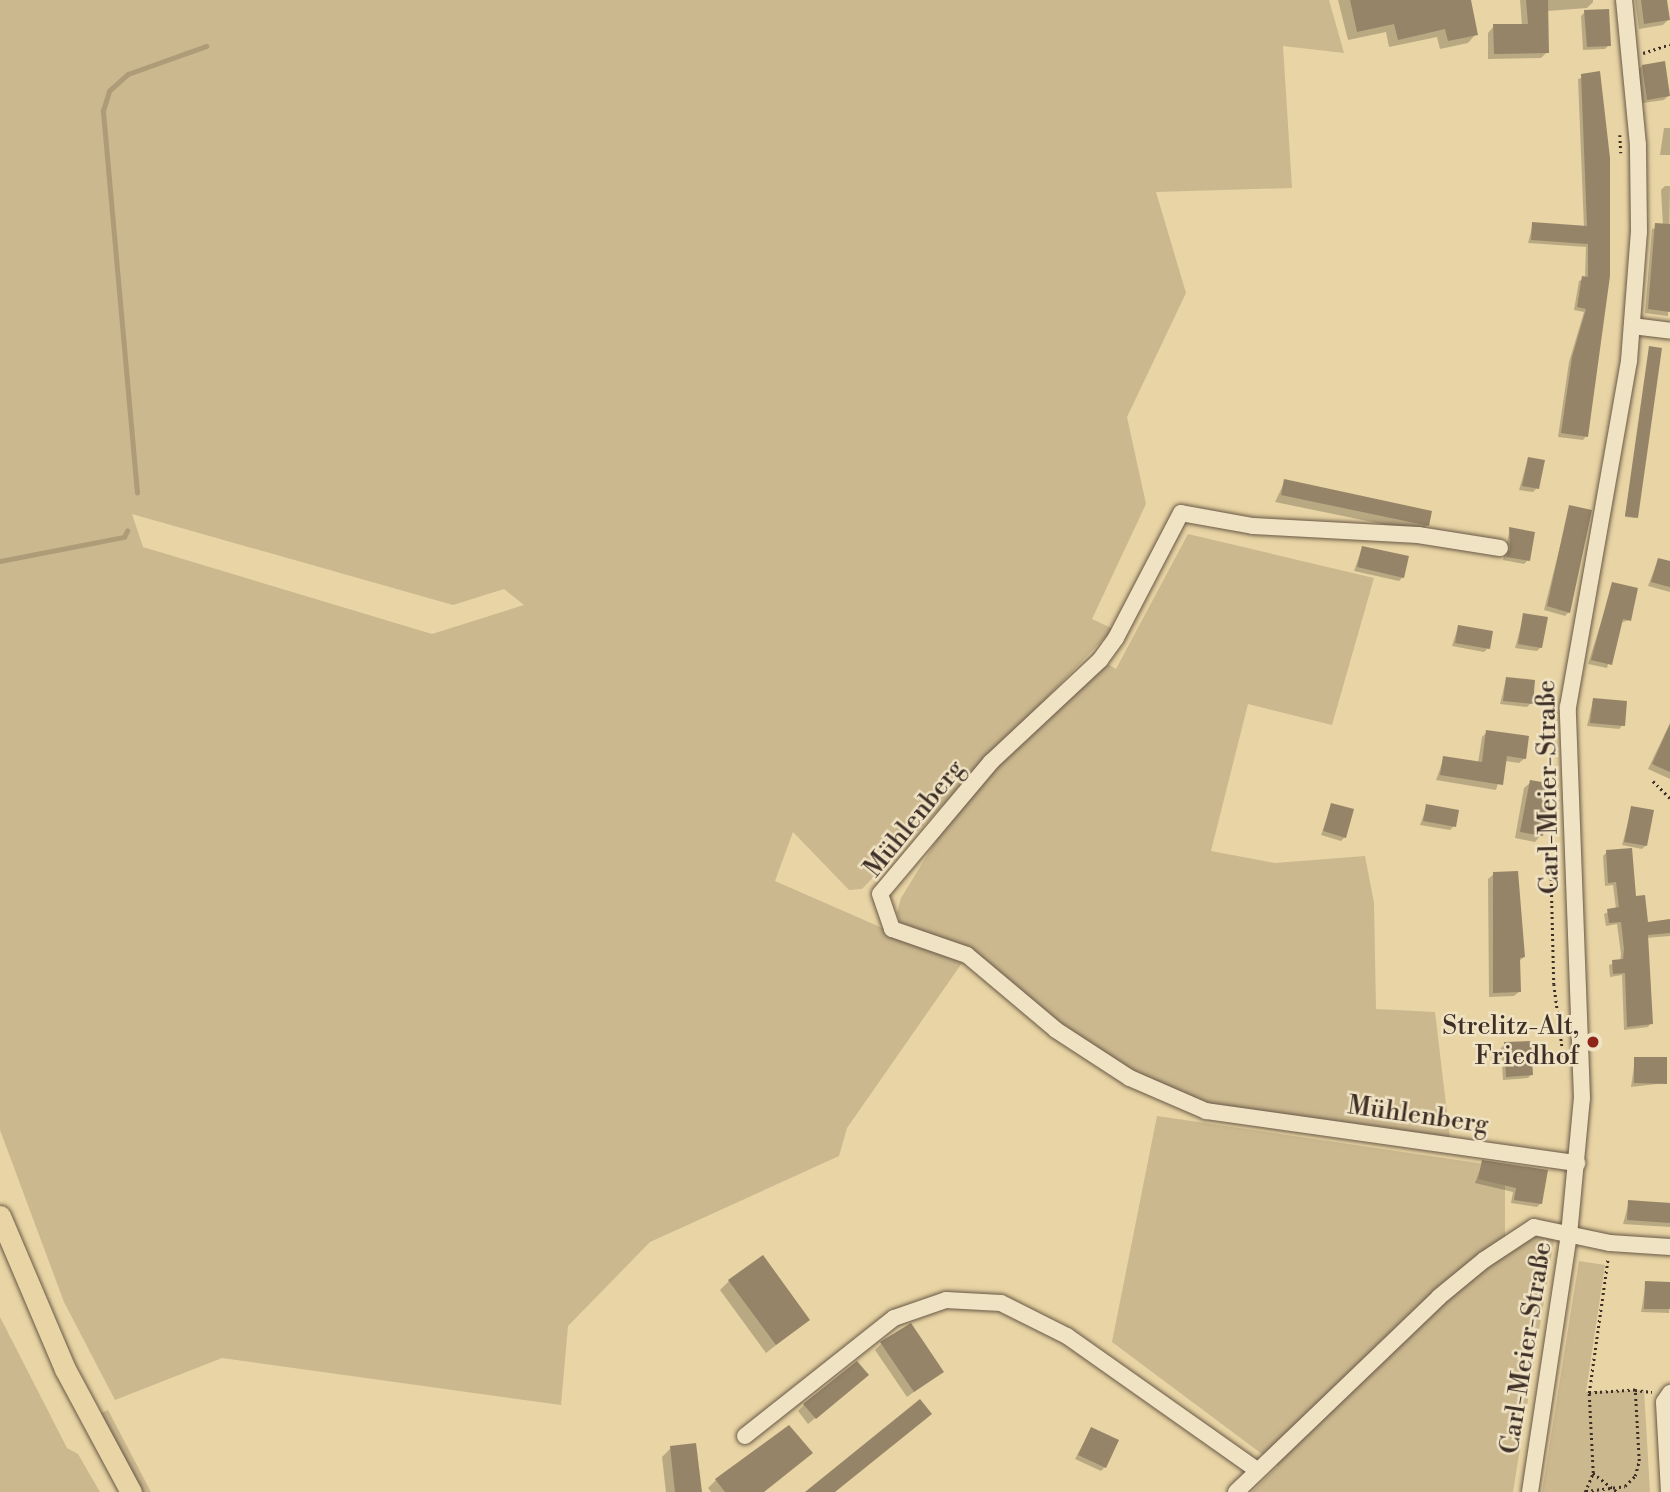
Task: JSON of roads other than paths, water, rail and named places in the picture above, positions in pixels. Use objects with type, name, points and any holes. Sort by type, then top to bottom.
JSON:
[{"type":"main road","points":[[0,1216],[65,1369],[131,1492]]},
{"type":"street","name":"Carl-Meier-Straße","points":[[1530,1492],[1569,1235],[1577,1163],[1582,1076],[1568,749],[1571,674],[1623,399],[1639,232],[1631,58],[1624,0]]},
{"type":"street","points":[[1632,326],[1670,331]]},
{"type":"street","name":"Mühlenberg","points":[[1500,548],[1418,535],[1254,526],[1181,513],[1116,638],[1100,660],[991,762],[880,894],[892,929],[967,955],[1056,1030],[1130,1078],[1206,1111],[1577,1163]]},
{"type":"street","points":[[1236,1492],[1484,1260],[1534,1227],[1569,1235],[1670,1247]]},
{"type":"street","points":[[745,1436],[894,1318],[946,1300],[1001,1303],[1067,1336],[1257,1470]]},
{"type":"street","points":[[1669,1492],[1664,1402],[1670,1393]]},
{"type":"waterway","points":[[137,493],[103,111],[109,91],[128,74],[206,46]]},
{"type":"waterway","points":[[0,561],[124,537],[127,531]]},
{"type":"place","name":"Strelitz-Alt, Friedhof","points":[[1593,1042]]}]
